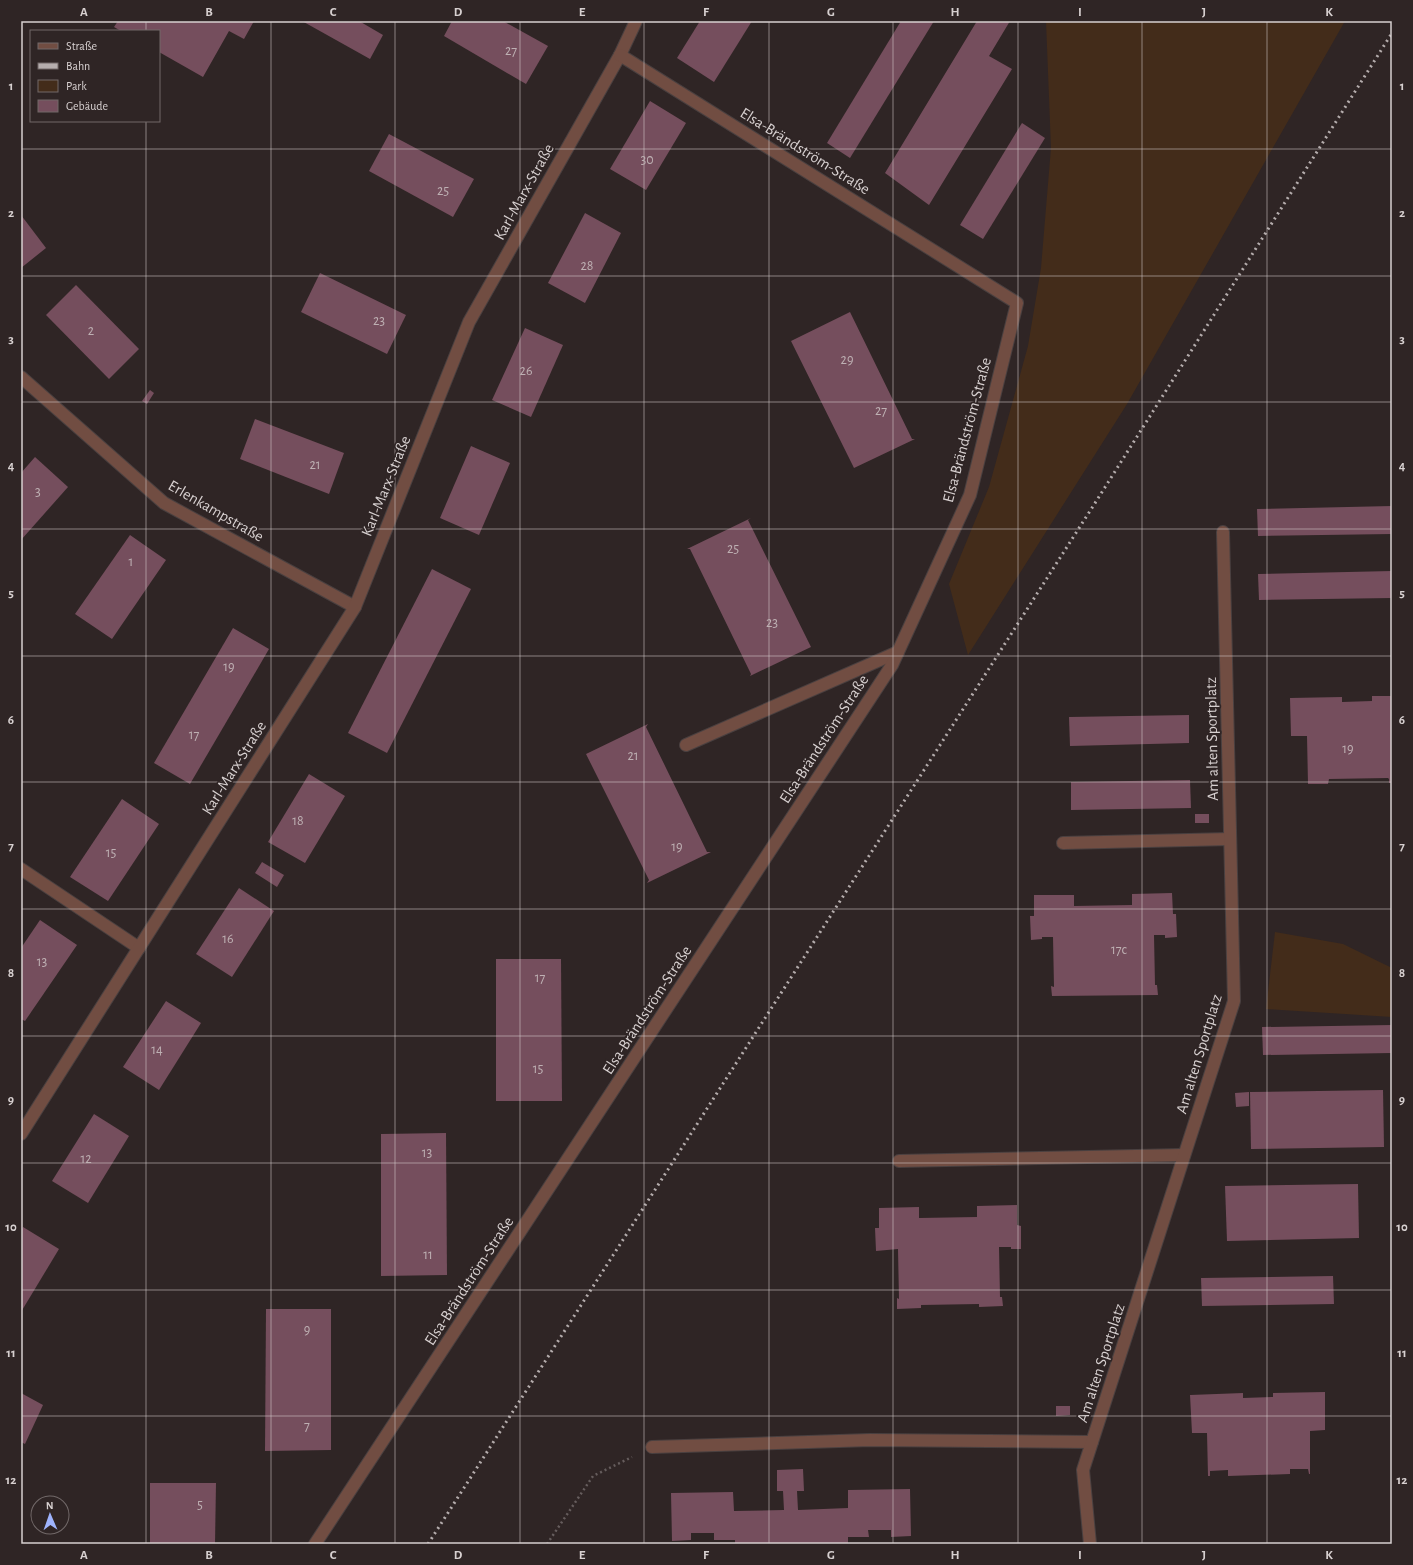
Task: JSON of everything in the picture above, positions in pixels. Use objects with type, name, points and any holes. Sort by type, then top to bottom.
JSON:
[{"type":"street","name":"Karl-Marx-Straße","points":[[21,1134],[355,607],[469,322],[620,55],[636,21]]},
{"type":"street","name":"Elsa-Brändström-Straße","points":[[315,1544],[892,665],[970,495],[1017,303],[620,55]]},
{"type":"street","name":"Erlenkampstraße","points":[[21,376],[164,503],[355,607]]},
{"type":"street","name":"Am alten Sportplatz","points":[[1090,1544],[1083,1470],[1234,1001],[1223,532]]},
{"type":"street","points":[[686,745],[898,652]]},
{"type":"street","points":[[1063,843],[1230,840]]},
{"type":"street","points":[[21,869],[139,948]]},
{"type":"street","points":[[899,1161],[1184,1155]]},
{"type":"street","points":[[652,1448],[870,1440],[1092,1442]]},
{"type":"path","points":[[547,1544],[593,1476],[652,1448]]},
{"type":"green space","points":[[1046,21],[1345,21],[1127,404],[968,655],[949,584],[989,487],[1028,346],[1041,268],[1051,148]]},
{"type":"green space","points":[[1275,932],[1343,944],[1392,968],[1392,1017],[1266,1009]]},
{"type":"building","points":[[118,21],[254,21],[244,39],[229,31],[203,77],[160,53],[160,30],[119,30],[114,27]]},
{"type":"building","points":[[302,21],[359,21],[383,35],[370,59]]},
{"type":"building","points":[[452,21],[503,21],[548,46],[526,84],[444,36]]},
{"type":"building","points":[[700,21],[752,21],[714,82],[677,58]]},
{"type":"building","points":[[901,21],[934,21],[850,158],[827,143]]},
{"type":"building","points":[[977,21],[1010,21],[989,56],[1012,69],[929,205],[885,173]]},
{"type":"building","points":[[650,101],[686,123],[646,190],[610,169]]},
{"type":"building","points":[[1022,123],[1045,138],[983,239],[960,225]]},
{"type":"building","points":[[389,134],[474,179],[453,217],[369,171]]},
{"type":"building","points":[[585,213],[621,233],[585,303],[548,283]]},
{"type":"building","points":[[21,215],[46,248],[21,268]]},
{"type":"building","points":[[320,273],[406,315],[387,354],[301,312]]},
{"type":"building","points":[[76,285],[139,349],[109,379],[46,315]]},
{"type":"building","points":[[850,312],[912,439],[915,439],[854,468],[791,341]]},
{"type":"building","points":[[525,328],[563,345],[531,417],[492,400]]},
{"type":"building","points":[[150,390],[154,393],[147,404],[142,401]]},
{"type":"building","points":[[255,419],[344,453],[329,494],[240,459]]},
{"type":"building","points":[[471,446],[510,463],[479,535],[440,518]]},
{"type":"building","points":[[35,457],[68,487],[21,540],[21,473]]},
{"type":"building","points":[[1392,506],[1392,534],[1258,536],[1257,509]]},
{"type":"building","points":[[751,518],[748,520],[811,647],[750,676],[751,674],[690,549],[687,549]]},
{"type":"building","points":[[130,535],[166,560],[112,639],[75,614]]},
{"type":"building","points":[[432,569],[471,589],[387,753],[348,733]]},
{"type":"building","points":[[1392,571],[1392,598],[1259,600],[1258,574]]},
{"type":"building","points":[[233,628],[269,649],[190,784],[154,763]]},
{"type":"building","points":[[1372,696],[1392,696],[1392,783],[1389,783],[1388,778],[1329,779],[1328,784],[1308,784],[1307,736],[1291,736],[1290,698],[1342,697],[1342,702],[1372,701]]},
{"type":"building","points":[[1189,715],[1189,743],[1070,746],[1069,717]]},
{"type":"building","points":[[648,724],[646,727],[707,852],[711,852],[647,883],[649,880],[586,754]]},
{"type":"building","points":[[309,774],[345,796],[305,863],[268,842]]},
{"type":"building","points":[[1190,780],[1191,808],[1071,810],[1071,782]]},
{"type":"building","points":[[122,799],[159,824],[108,901],[70,877]]},
{"type":"building","points":[[1195,814],[1209,814],[1209,823],[1195,823]]},
{"type":"building","points":[[262,862],[284,875],[277,887],[255,873]]},
{"type":"building","points":[[239,888],[274,911],[232,977],[196,954]]},
{"type":"building","points":[[1172,893],[1173,914],[1176,914],[1177,937],[1165,938],[1165,935],[1154,935],[1155,985],[1157,985],[1158,995],[1052,996],[1051,986],[1054,987],[1053,937],[1042,937],[1042,939],[1031,940],[1030,916],[1034,916],[1034,895],[1074,895],[1074,906],[1132,905],[1132,894]]},
{"type":"building","points":[[40,920],[77,945],[25,1021],[21,1019],[21,948]]},
{"type":"building","points":[[496,959],[561,959],[562,1101],[496,1101]]},
{"type":"building","points":[[166,1001],[201,1023],[159,1090],[123,1067]]},
{"type":"building","points":[[1392,1025],[1392,1053],[1263,1055],[1262,1027]]},
{"type":"building","points":[[1383,1090],[1384,1147],[1251,1149],[1250,1092]]},
{"type":"building","points":[[1249,1092],[1249,1106],[1236,1107],[1235,1093]]},
{"type":"building","points":[[94,1114],[129,1136],[88,1203],[52,1181]]},
{"type":"building","points":[[446,1133],[447,1275],[381,1276],[381,1134]]},
{"type":"building","points":[[1358,1184],[1359,1238],[1227,1241],[1225,1186]]},
{"type":"building","points":[[1017,1205],[1017,1225],[1021,1226],[1021,1249],[999,1247],[1000,1297],[1002,1297],[1003,1306],[979,1307],[979,1304],[921,1305],[921,1308],[897,1309],[897,1298],[899,1299],[898,1249],[876,1251],[875,1228],[879,1228],[879,1208],[919,1207],[919,1218],[977,1217],[977,1206]]},
{"type":"building","points":[[23,1227],[59,1249],[21,1312],[21,1231]]},
{"type":"building","points":[[1333,1276],[1334,1304],[1202,1306],[1201,1278]]},
{"type":"building","points":[[266,1309],[331,1309],[331,1450],[265,1451]]},
{"type":"building","points":[[1325,1392],[1325,1430],[1310,1431],[1310,1474],[1308,1469],[1290,1469],[1290,1474],[1228,1476],[1228,1470],[1210,1471],[1210,1476],[1208,1476],[1207,1433],[1192,1433],[1190,1395],[1243,1393],[1243,1398],[1273,1397],[1273,1393]]},
{"type":"building","points":[[21,1393],[43,1405],[25,1444],[21,1442]]},
{"type":"building","points":[[1056,1406],[1070,1406],[1070,1415],[1056,1416]]},
{"type":"building","points":[[803,1469],[804,1491],[797,1491],[798,1510],[848,1508],[848,1490],[910,1489],[911,1536],[891,1537],[891,1530],[868,1530],[869,1537],[848,1537],[848,1544],[735,1544],[735,1540],[714,1540],[714,1533],[691,1533],[691,1540],[672,1541],[671,1493],[733,1492],[734,1511],[784,1510],[783,1491],[777,1491],[777,1470]]},
{"type":"building","points":[[150,1483],[216,1483],[215,1544],[150,1544]]},
{"type":"railway","points":[[428,1544],[1090,511],[1392,33]]}]
